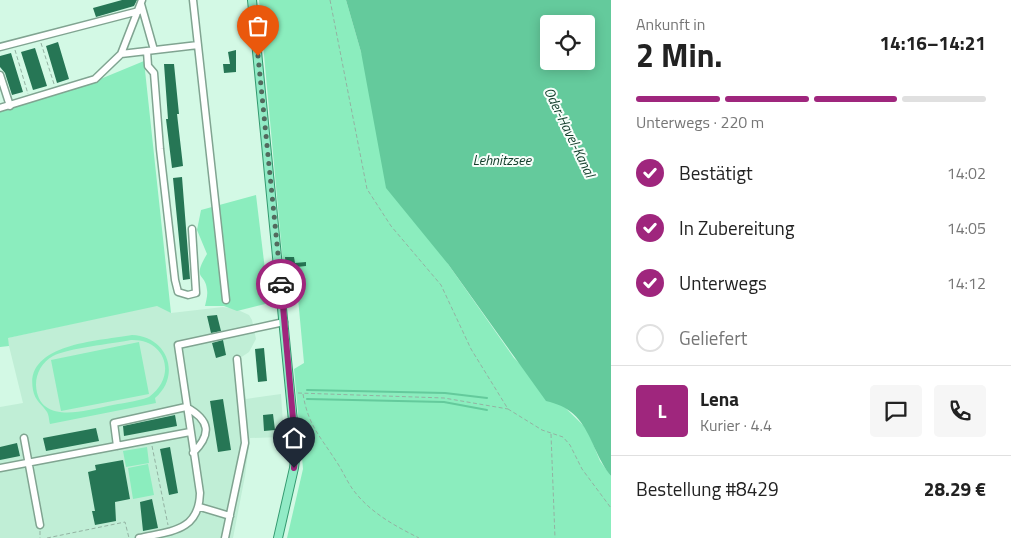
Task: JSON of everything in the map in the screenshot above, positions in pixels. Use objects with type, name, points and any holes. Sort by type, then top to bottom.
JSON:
[{"type":"main road","points":[[252,0],[296,452],[278,538]]},
{"type":"lane","points":[[193,0],[226,300]]},
{"type":"lane","points":[[0,47],[39,37],[141,5]]},
{"type":"lane","points":[[141,5],[151,50],[148,66],[154,73],[160,149],[175,280],[178,292],[188,295],[196,293],[192,229]]},
{"type":"lane","points":[[0,108],[95,79],[121,54],[141,5]]},
{"type":"lane","points":[[121,54],[198,45]]},
{"type":"lane","points":[[0,75],[10,106]]},
{"type":"lane","points":[[140,538],[183,528],[200,507],[200,493],[178,345],[284,322]]},
{"type":"lane","points":[[225,538],[245,443],[237,359]]},
{"type":"lane","points":[[117,446],[114,423],[186,407],[200,416],[204,421],[206,432],[205,439],[193,453]]},
{"type":"lane","points":[[0,468],[190,432]]},
{"type":"lane","points":[[24,438],[40,525]]},
{"type":"lane","points":[[200,507],[230,516]]},
{"type":"path","points":[[330,0],[368,189],[391,226],[442,285],[471,349],[508,409]]},
{"type":"path","points":[[39,37],[56,91]]},
{"type":"path","points":[[14,44],[30,100]]},
{"type":"path","points":[[291,393],[444,398],[508,409],[551,433],[563,437],[570,445],[582,469],[611,508]]},
{"type":"path","points":[[303,393],[306,415],[314,432],[346,475],[354,491],[378,514],[419,538]]},
{"type":"path","points":[[551,433],[556,538]]},
{"type":"path","points":[[151,439],[169,531]]},
{"type":"path","points":[[47,538],[125,522],[129,538]]},
{"type":"path","points":[[40,525],[40,538]]},
{"type":"shaded area","points":[[259,0],[346,0],[361,52],[448,264],[514,358],[587,429],[600,461],[611,476],[611,538],[287,538],[303,469],[294,369],[304,363],[298,298],[286,296]]},
{"type":"shaded area","points":[[144,61],[171,313],[157,306],[8,338],[9,346],[0,347],[0,112],[98,80]]},
{"type":"shaded area","points":[[256,195],[269,303],[237,311],[224,306],[205,306],[207,290],[200,273],[200,268],[207,254],[197,230],[201,210]]},
{"type":"shaded area","points":[[158,305],[171,313],[223,307],[236,309],[249,315],[256,339],[249,352],[240,358],[246,399],[281,394],[284,437],[250,438],[233,538],[0,538],[0,407],[23,403],[7,338]]},
{"type":"shaded area","points":[[132,335],[144,337],[154,342],[162,349],[167,358],[169,368],[168,379],[163,389],[155,398],[156,403],[50,424],[48,413],[37,400],[33,390],[33,374],[40,362],[67,347]],"holes":[[[131,340],[143,341],[160,352],[165,370],[163,380],[158,389],[149,397],[75,412],[53,411],[45,406],[39,398],[36,385],[38,372],[46,361],[53,356],[90,346]]]},
{"type":"shaded area","points":[[139,342],[149,394],[61,411],[51,360]]},
{"type":"shaded area","points":[[147,447],[149,463],[126,467],[123,451]]},
{"type":"shaded area","points":[[148,464],[154,495],[133,499],[128,468]]},
{"type":"water","name":"Lehnitzsee","points":[[346,0],[611,0],[611,476],[580,421],[561,406],[546,401],[448,264],[386,188],[361,52]]},
{"type":"building","points":[[122,0],[137,0],[134,6],[96,17],[93,8]]},
{"type":"building","points":[[58,42],[69,79],[57,83],[46,46]]},
{"type":"building","points":[[35,48],[47,86],[33,90],[21,52]]},
{"type":"building","points":[[236,50],[236,72],[224,73],[223,64],[230,64],[228,52]]},
{"type":"building","points":[[11,53],[23,92],[12,95],[5,73],[0,67],[0,56]]},
{"type":"building","points":[[164,64],[174,64],[183,166],[172,168],[166,119],[168,119]]},
{"type":"building","points":[[182,177],[190,279],[183,280],[173,178]]},
{"type":"building","points":[[285,257],[294,257],[295,263],[306,262],[306,266],[286,268]]},
{"type":"building","points":[[217,315],[221,331],[211,333],[207,316]]},
{"type":"building","points":[[223,340],[226,355],[216,358],[212,343]]},
{"type":"building","points":[[264,348],[267,381],[258,382],[255,349]]},
{"type":"building","points":[[223,399],[231,450],[218,452],[210,401]]},
{"type":"building","points":[[273,414],[275,430],[264,431],[263,415]]},
{"type":"building","points":[[175,415],[177,426],[124,436],[123,426]]},
{"type":"building","points":[[96,428],[99,441],[46,451],[43,438]]},
{"type":"building","points":[[17,443],[20,456],[0,460],[0,447]]},
{"type":"building","points":[[170,447],[178,493],[169,495],[160,449]]},
{"type":"building","points":[[123,460],[130,499],[115,502],[116,521],[95,525],[92,511],[95,511],[88,472],[96,470],[95,465]]},
{"type":"building","points":[[152,499],[158,528],[143,531],[140,502]]},
{"type":"waterway","points":[[307,390],[445,393],[487,398]]},
{"type":"waterway","points":[[307,399],[444,402],[487,410]]},
{"type":"way so far","points":[[258,56],[281,284]]},
{"type":"route","points":[[281,284],[296,452],[294,468]]},
{"type":"water label","name":"Oder-Havel-Kanal","points":[[570,132]]}]
